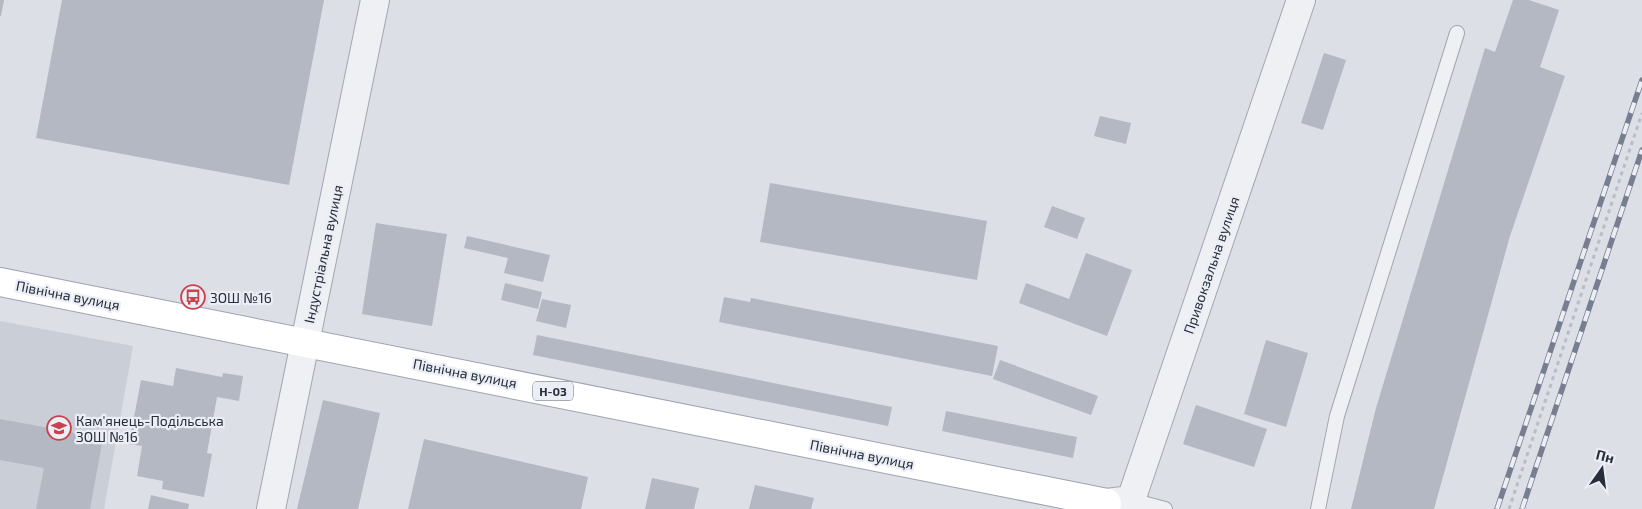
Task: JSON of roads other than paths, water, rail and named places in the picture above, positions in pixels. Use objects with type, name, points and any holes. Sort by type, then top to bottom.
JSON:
[{"type":"main road","name":"Північна вулиця","points":[[0,282],[305,341],[1114,504]]},
{"type":"street","name":"Індустріальна вулиця","points":[[271,509],[376,0]]},
{"type":"street","name":"Привокзальна вулиця","points":[[1114,504],[1301,0]]},
{"type":"lane","points":[[1318,509],[1337,416],[1457,33]]},
{"type":"lane","points":[[1114,504],[1165,509]]},
{"type":"railway","points":[[1497,509],[1642,80]]},
{"type":"railway","points":[[1522,509],[1642,150]]},
{"type":"place","name":"ЗОШ №16","points":[[193,297]]},
{"type":"place","name":"Кам'янець-Подільська ЗОШ №16","points":[[59,428]]}]
